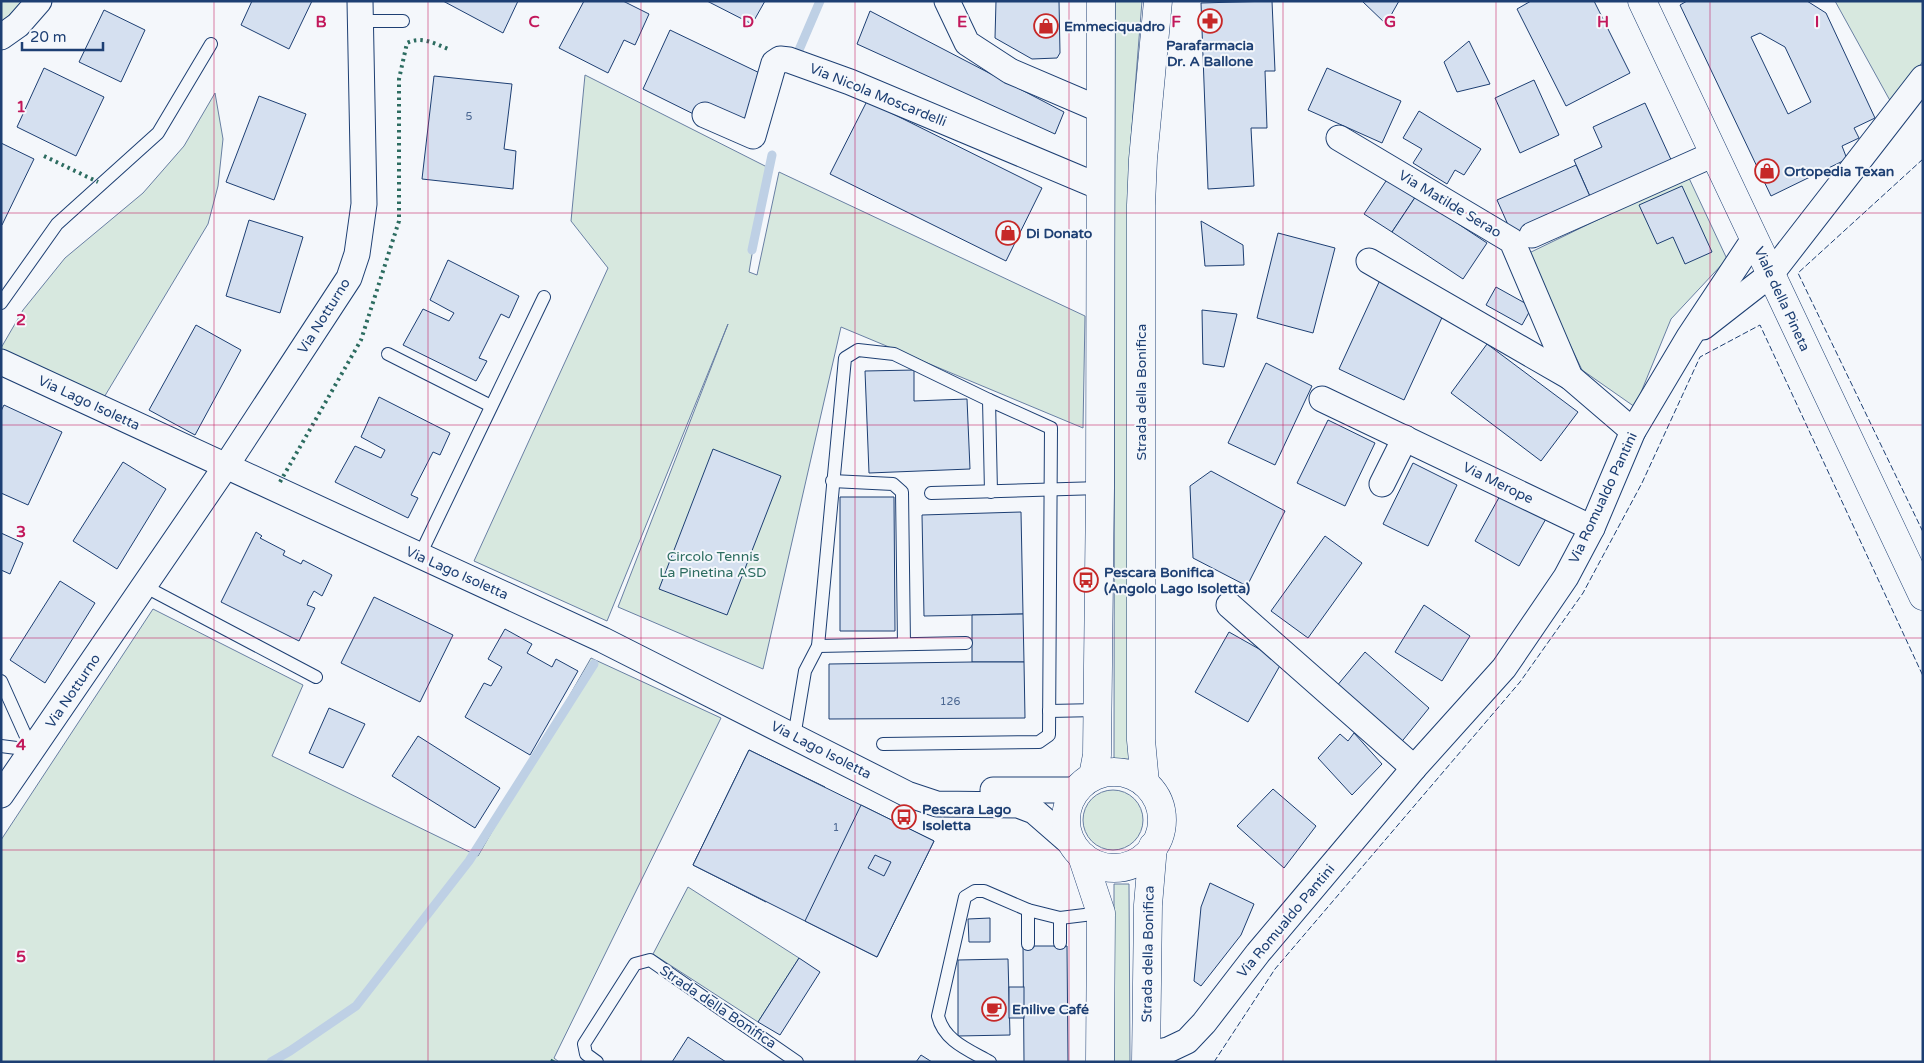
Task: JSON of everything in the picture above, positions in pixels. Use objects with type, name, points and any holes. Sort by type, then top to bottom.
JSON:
[{"type":"main road","points":[[1100,1062],[1101,913],[1068,831],[1066,817],[1069,803],[1084,783],[1097,755],[1100,488],[1101,1]]},
{"type":"main road","name":"Strada della Bonifica","points":[[1146,784],[1141,740],[1141,205],[1143,160],[1158,1]]},
{"type":"main road","name":"Viale della Pineta","points":[[1642,1],[1923,596]]},
{"type":"main road","points":[[1077,850],[1102,866],[1114,868],[1136,862],[1154,846],[1159,836],[1161,813],[1153,792],[1146,784],[1136,777],[1121,772],[1104,773],[1084,783]]},
{"type":"main road","name":"Strada della Bonifica","points":[[1146,1058],[1148,905],[1154,846]]},
{"type":"street","points":[[1,36],[18,25],[39,1]]},
{"type":"street","points":[[948,1],[967,43],[1010,71],[1101,110]]},
{"type":"street","name":"Via Notturno","points":[[1,795],[226,466],[348,278],[357,254],[364,204],[360,11]]},
{"type":"street","name":"Via Nicola Moscardelli","points":[[705,115],[753,136],[774,63],[780,59],[789,60],[850,82],[1100,187]]},
{"type":"street","name":"Via Romualdo Pantini","points":[[1689,337],[1771,274],[1923,78]]},
{"type":"street","name":"Via Matilde Serao","points":[[1339,138],[1512,241],[1570,376]]},
{"type":"street","points":[[1532,235],[1714,154]]},
{"type":"street","name":"Via Romualdo Pantini","points":[[1146,1058],[1187,1041],[1204,1023],[1258,952],[1414,768],[1504,668],[1566,577],[1592,528],[1634,431],[1689,337],[1754,239]]},
{"type":"street","name":"Via Matilde Serao","points":[[1369,261],[1570,376],[1634,431]]},
{"type":"street","name":"Via Lago Isoletta","points":[[1,362],[419,557],[603,640],[907,794],[937,804],[1018,805],[1034,812],[1077,850]]},
{"type":"street","name":"Via Merope","points":[[1322,399],[1592,528]]},
{"type":"street","points":[[1382,484],[1405,438]]},
{"type":"street","points":[[1229,605],[1414,768]]},
{"type":"street","points":[[907,794],[1084,783]]},
{"type":"lane","points":[[360,11],[403,21]]},
{"type":"lane","points":[[1,303],[57,224],[158,133],[211,44]]},
{"type":"lane","points":[[419,557],[544,297]]},
{"type":"lane","points":[[794,737],[805,672],[818,646],[845,358],[858,350],[894,354],[1051,428],[1049,735],[1040,742],[883,744]]},
{"type":"lane","points":[[388,354],[492,406]]},
{"type":"lane","points":[[989,400],[991,492]]},
{"type":"lane","points":[[832,481],[893,484],[902,492],[904,644]]},
{"type":"lane","points":[[931,493],[1100,488]]},
{"type":"lane","points":[[144,586],[316,677]]},
{"type":"lane","points":[[818,646],[966,643]]},
{"type":"lane","points":[[1,681],[32,750]]},
{"type":"lane","points":[[1049,711],[1098,710]]},
{"type":"lane","points":[[1,746],[32,750]]},
{"type":"lane","points":[[990,1062],[945,1034],[940,1026],[938,1016],[953,974],[965,897],[969,894],[984,891],[1028,910],[1060,918],[1101,913]]},
{"type":"lane","points":[[1028,910],[1028,944]]},
{"type":"lane","points":[[1060,918],[1060,943]]},
{"type":"lane","name":"Strada della Bonifica","points":[[597,1062],[586,1054],[584,1044],[635,964],[650,960],[797,1062]]},
{"type":"green space","points":[[1,1],[24,1],[1,23]]},
{"type":"green space","points":[[1115,1],[1142,1],[1131,139],[1131,759],[1114,759]]},
{"type":"green space","points":[[1835,1],[1923,1],[1923,61],[1893,106]]},
{"type":"green space","name":"Circolo Tennis La Pinetina ASD","points":[[585,75],[767,167],[749,272],[757,275],[779,172],[1085,316],[1083,428],[841,327],[763,669],[618,607],[728,324],[607,621],[474,561],[608,268],[571,221]]},
{"type":"green space","points":[[215,93],[223,139],[218,186],[208,224],[103,399],[1,352],[1,348],[23,310],[65,258],[143,193],[184,146]]},
{"type":"green space","points":[[1688,176],[1727,259],[1671,319],[1635,407],[1582,370],[1527,254]]},
{"type":"green space","points":[[153,609],[303,685],[272,756],[478,856],[591,658],[721,718],[554,1058],[559,1062],[1,1062],[1,840]]},
{"type":"green space","points":[[1113,790],[1129,795],[1134,799],[1138,804],[1143,820],[1138,836],[1134,841],[1129,845],[1113,850],[1097,845],[1092,841],[1088,836],[1083,820],[1088,804],[1092,799],[1097,795]]},
{"type":"green space","points":[[1114,884],[1129,884],[1130,1062],[1114,1062]]},
{"type":"green space","points":[[688,887],[799,958],[758,1022],[653,954]]},
{"type":"building","points":[[252,1],[312,1],[289,49],[241,25]]},
{"type":"building","points":[[443,1],[518,1],[503,33]]},
{"type":"building","points":[[584,1],[623,1],[649,14],[635,45],[624,40],[608,73],[559,48]]},
{"type":"building","points":[[707,1],[765,1],[752,24]]},
{"type":"building","points":[[996,1],[1059,1],[1060,53],[1057,58],[1032,59],[995,38]]},
{"type":"building","points":[[1272,1],[1275,71],[1265,71],[1267,128],[1251,128],[1254,186],[1208,189],[1201,3]]},
{"type":"building","points":[[1362,1],[1399,1],[1386,24]]},
{"type":"building","points":[[1531,1],[1594,1],[1630,73],[1566,106],[1517,9]]},
{"type":"building","points":[[1687,1],[1807,1],[1826,13],[1875,118],[1854,128],[1859,138],[1842,146],[1847,159],[1771,196],[1680,5]],"holes":[[[1760,33],[1785,47],[1811,102],[1788,114],[1751,37]]]},
{"type":"building","points":[[104,10],[145,30],[121,82],[79,62]]},
{"type":"building","points":[[870,11],[1064,112],[1055,134],[857,44]]},
{"type":"building","points":[[670,30],[768,77],[740,137],[643,89]]},
{"type":"building","points":[[1469,41],[1490,84],[1457,92],[1444,62]]},
{"type":"building","points":[[44,68],[104,97],[76,156],[17,127]]},
{"type":"building","points":[[1327,68],[1401,101],[1382,143],[1308,110]]},
{"type":"building","points":[[434,76],[512,84],[504,149],[516,151],[513,189],[422,179]]},
{"type":"building","points":[[1534,80],[1559,135],[1520,153],[1495,98]]},
{"type":"building","points":[[259,96],[306,114],[274,200],[226,182]]},
{"type":"building","points":[[867,101],[1042,188],[1006,261],[830,174]]},
{"type":"building","points":[[1645,103],[1673,164],[1592,201],[1574,160],[1602,147],[1593,127]]},
{"type":"building","points":[[1419,111],[1481,149],[1464,175],[1455,170],[1447,184],[1413,163],[1422,149],[1403,138]]},
{"type":"building","points":[[1,143],[34,159],[2,225],[1,225]]},
{"type":"building","points":[[1576,165],[1592,201],[1513,236],[1497,200]]},
{"type":"building","points":[[1388,178],[1416,196],[1392,232],[1364,214]]},
{"type":"building","points":[[1682,186],[1712,252],[1685,264],[1673,237],[1657,244],[1639,205]]},
{"type":"building","points":[[1416,196],[1487,243],[1463,279],[1392,232]]},
{"type":"building","points":[[249,220],[303,237],[280,313],[226,296]]},
{"type":"building","points":[[1201,221],[1243,245],[1244,265],[1205,266]]},
{"type":"building","points":[[1278,233],[1335,248],[1313,333],[1257,318]]},
{"type":"building","points":[[448,260],[519,296],[509,318],[501,314],[479,358],[487,361],[476,381],[403,345],[423,309],[449,321],[454,313],[430,300]]},
{"type":"building","points":[[1380,280],[1445,311],[1404,400],[1339,369]]},
{"type":"building","points":[[1496,287],[1532,307],[1522,325],[1486,305]]},
{"type":"building","points":[[1202,310],[1237,314],[1224,367],[1203,364]]},
{"type":"building","points":[[196,325],[241,350],[195,435],[149,410]]},
{"type":"building","points":[[1487,344],[1578,412],[1541,461],[1451,393]]},
{"type":"building","points":[[1266,363],[1312,386],[1275,465],[1228,443]]},
{"type":"building","points":[[914,370],[914,401],[967,399],[970,469],[869,473],[865,371]]},
{"type":"building","points":[[379,397],[450,433],[440,455],[433,452],[411,495],[418,498],[408,518],[335,482],[355,446],[381,458],[385,450],[361,437]]},
{"type":"building","points":[[4,405],[62,432],[28,505],[1,493],[1,411]]},
{"type":"building","points":[[1328,420],[1375,443],[1345,506],[1297,483]]},
{"type":"building","points":[[713,449],[781,476],[727,615],[659,589]]},
{"type":"building","points":[[123,462],[166,489],[117,569],[73,541]]},
{"type":"building","points":[[1413,463],[1457,485],[1428,546],[1383,524]]},
{"type":"building","points":[[1211,471],[1285,511],[1247,586],[1193,558],[1190,486]]},
{"type":"building","points":[[1502,492],[1547,517],[1519,566],[1475,541]]},
{"type":"building","points":[[840,497],[894,497],[895,631],[840,631]]},
{"type":"building","points":[[1021,512],[1023,614],[924,616],[922,515]]},
{"type":"building","points":[[256,532],[262,536],[260,538],[285,551],[283,555],[301,564],[303,560],[332,575],[322,596],[314,591],[309,600],[307,605],[315,608],[299,641],[221,602]]},
{"type":"building","points":[[1,533],[23,543],[10,574],[1,570]]},
{"type":"building","points":[[1325,536],[1362,563],[1308,638],[1271,611]]},
{"type":"building","points":[[60,581],[95,603],[45,683],[10,660]]},
{"type":"building","points":[[374,597],[453,635],[420,702],[341,663]]},
{"type":"building","points":[[1424,605],[1470,636],[1442,681],[1395,652]]},
{"type":"building","points":[[1023,614],[1024,662],[972,662],[972,615]]},
{"type":"building","points":[[505,629],[532,644],[527,653],[552,667],[556,659],[578,671],[530,755],[465,717],[484,683],[491,686],[502,667],[488,659]]},
{"type":"building","points":[[1229,632],[1282,662],[1248,722],[1195,692]]},
{"type":"building","points":[[1365,652],[1429,708],[1399,745],[1336,687]]},
{"type":"building","points":[[1024,662],[1025,718],[829,719],[829,664]]},
{"type":"building","points":[[329,708],[365,724],[343,768],[309,753]]},
{"type":"building","points":[[1354,733],[1382,764],[1352,795],[1318,758],[1340,734],[1348,741]]},
{"type":"building","points":[[418,736],[500,788],[475,828],[392,776]]},
{"type":"building","points":[[749,750],[825,787],[766,902],[693,865]],"holes":[[[763,797],[779,804],[772,818],[756,811]]]},
{"type":"building","points":[[749,750],[934,841],[877,957],[693,865]]},
{"type":"building","points":[[1273,789],[1316,826],[1284,868],[1237,826]]},
{"type":"building","points":[[861,805],[934,841],[877,957],[805,921]],"holes":[[[875,855],[891,862],[884,876],[868,868]]]},
{"type":"building","points":[[1210,883],[1254,904],[1241,935],[1201,986],[1194,981],[1201,907]]},
{"type":"building","points":[[990,918],[990,942],[969,942],[968,919]]},
{"type":"building","points":[[1023,946],[1067,946],[1068,1062],[1024,1062]]},
{"type":"building","points":[[799,958],[820,972],[780,1035],[758,1022]]},
{"type":"building","points":[[1008,959],[1010,1035],[958,1036],[958,960]]},
{"type":"building","points":[[1009,987],[1024,987],[1024,1018],[1009,1018]]},
{"type":"building","points":[[688,1037],[726,1062],[672,1062]]},
{"type":"building","points":[[921,1055],[932,1062],[916,1062]]},
{"type":"waterway","points":[[799,50],[820,1]]},
{"type":"waterway","points":[[752,250],[772,155]]},
{"type":"waterway","points":[[271,1062],[356,1006],[469,861],[594,664]]},
{"type":"hedge","points":[[280,482],[361,340],[399,221],[399,79],[407,43],[422,40],[448,49]]},
{"type":"hedge","points":[[44,156],[98,182]]},
{"type":"hedge","points":[[552,1062],[554,1058]]},
{"type":"fence","points":[[1923,159],[1798,273],[1923,532]]},
{"type":"fence","points":[[1214,1062],[1275,969],[1520,682],[1583,593],[1642,483],[1700,357],[1760,325],[1923,676]]},
{"type":"place","name":"Parafarmacia Dr. A Ballone","points":[[1210,21]]},
{"type":"place","name":"Emmeciquadro","points":[[1046,26]]},
{"type":"place","name":"Ortopedia Texan","points":[[1767,171]]},
{"type":"place","name":"Di Donato","points":[[1008,233]]},
{"type":"place","name":"Pescara Bonifica (Angolo Lago Isoletta)","points":[[1086,580]]},
{"type":"place","name":"Pescara Lago Isoletta","points":[[904,817]]},
{"type":"place","name":"Enilive Café","points":[[994,1009]]}]
